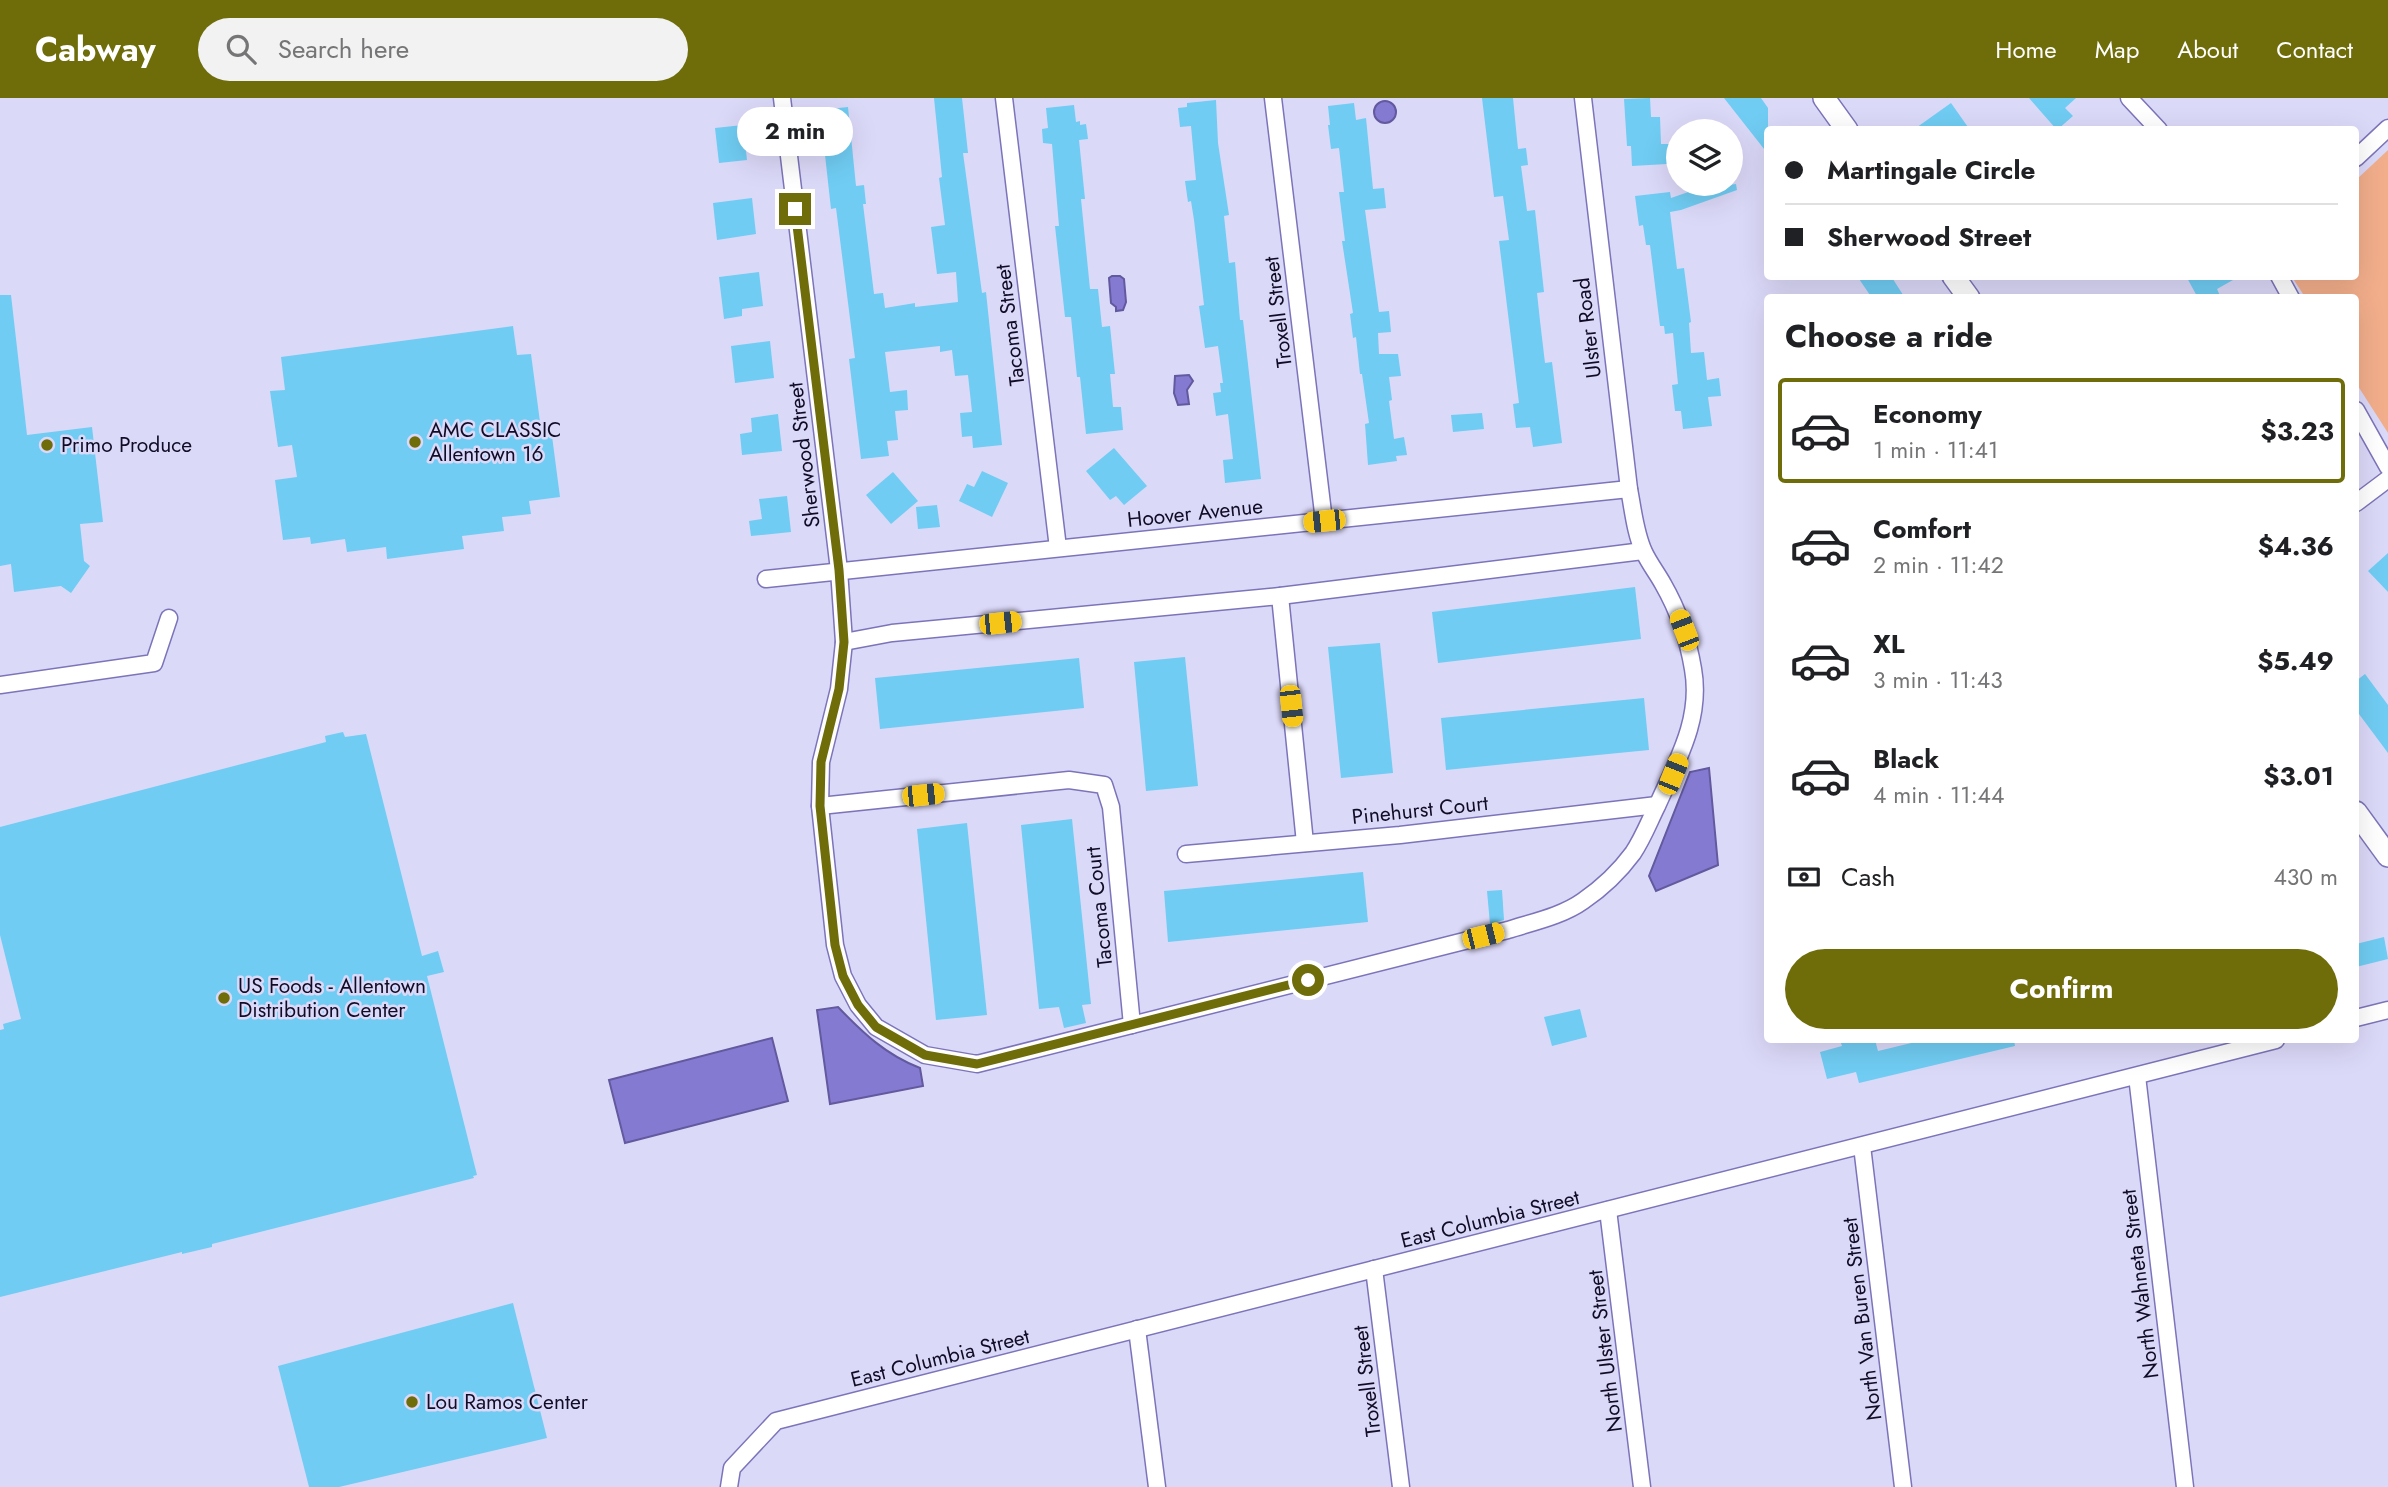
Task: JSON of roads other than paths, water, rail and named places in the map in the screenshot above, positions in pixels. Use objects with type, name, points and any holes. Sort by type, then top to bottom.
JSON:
[{"type":"street","name":"Sherwood Street","points":[[782,98],[839,570],[844,642],[839,689],[821,762],[820,806],[835,945],[843,976],[858,1005],[876,1027],[925,1055],[977,1064],[1132,1025]]},
{"type":"street","name":"Tacoma Street","points":[[1004,98],[1058,548]]},
{"type":"street","name":"Troxell Street","points":[[1273,98],[1324,521]]},
{"type":"street","name":"Ulster Road","points":[[1132,1025],[1548,918],[1580,904],[1616,873],[1646,832],[1687,737],[1696,702],[1693,670],[1684,630],[1674,605],[1643,551],[1629,489],[1583,98]]},
{"type":"street","points":[[1824,98],[1844,126]]},
{"type":"street","points":[[2129,98],[2155,126]]},
{"type":"street","points":[[2359,155],[2388,128]]},
{"type":"street","points":[[2359,415],[2388,467]]},
{"type":"street","points":[[2359,501],[2388,479]]},
{"type":"street","name":"Hoover Avenue","points":[[766,579],[1629,489]]},
{"type":"street","points":[[844,642],[892,633],[1280,596],[1643,551]]},
{"type":"street","points":[[1280,596],[1306,843]]},
{"type":"street","points":[[0,685],[154,663],[169,618]]},
{"type":"street","name":"Tacoma Court","points":[[820,806],[1069,780],[1104,785],[1111,807],[1132,1025]]},
{"type":"street","name":"Pinehurst Court","points":[[1186,854],[1400,835],[1657,805]]},
{"type":"street","points":[[2359,816],[2388,856]]},
{"type":"street","points":[[2359,1017],[2388,1010]]},
{"type":"street","name":"East Columbia Street","points":[[729,1487],[732,1468],[776,1421],[2264,1043]]},
{"type":"street","name":"North Wahneta Street","points":[[2137,1076],[2185,1487]]},
{"type":"street","name":"North Van Buren Street","points":[[1862,1146],[1903,1487]]},
{"type":"street","name":"North Ulster Street","points":[[1608,1210],[1642,1487]]},
{"type":"street","name":"Troxell Street","points":[[1374,1269],[1401,1487]]},
{"type":"street","points":[[1137,1329],[1157,1487]]},
{"type":"place","name":"AMC CLASSIC Allentown 16","points":[[415,442]]},
{"type":"place","name":"Primo Produce","points":[[47,445]]},
{"type":"place","name":"US Foods - Allentown Distribution Center","points":[[224,998]]},
{"type":"place","name":"Lou Ramos Center","points":[[412,1402]]}]
